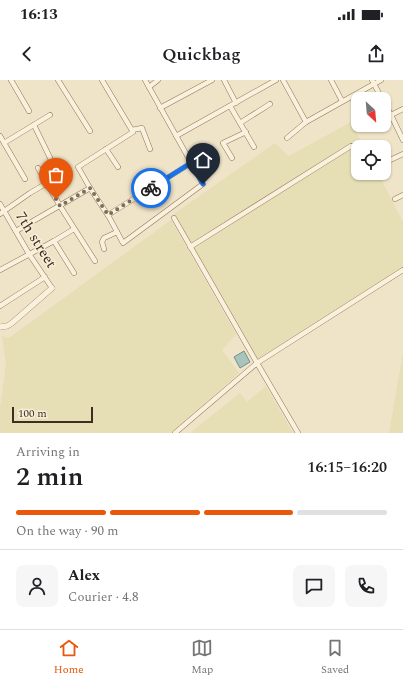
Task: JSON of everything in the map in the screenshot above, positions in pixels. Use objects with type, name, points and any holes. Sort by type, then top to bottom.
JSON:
[{"type":"street","points":[[11,80],[29,111]]},
{"type":"street","points":[[58,80],[90,131]]},
{"type":"street","points":[[102,80],[132,130]]},
{"type":"street","points":[[132,130],[133,132],[78,167],[108,215],[123,243],[203,184],[145,80]]},
{"type":"street","points":[[149,87],[158,80]]},
{"type":"street","points":[[160,108],[212,80]]},
{"type":"street","points":[[224,80],[236,103]]},
{"type":"street","points":[[176,136],[276,80]]},
{"type":"street","points":[[284,80],[306,122]]},
{"type":"street","points":[[331,80],[342,101]]},
{"type":"street","points":[[287,138],[306,122],[373,82],[381,80]]},
{"type":"street","points":[[373,82],[378,92]]},
{"type":"street","points":[[240,123],[270,104]]},
{"type":"street","points":[[230,106],[254,147]]},
{"type":"street","points":[[403,109],[391,115],[403,140]]},
{"type":"street","points":[[4,143],[50,115]]},
{"type":"street","points":[[34,125],[56,170]]},
{"type":"street","points":[[132,130],[142,128],[150,149]]},
{"type":"street","points":[[232,158],[224,143],[246,132]]},
{"type":"street","points":[[0,136],[25,179]]},
{"type":"street","points":[[190,247],[351,147]]},
{"type":"street","points":[[106,149],[118,167]]},
{"type":"street","points":[[391,160],[403,154]]},
{"type":"street","points":[[191,163],[200,169],[212,160]]},
{"type":"street","points":[[108,215],[191,163]]},
{"type":"street","points":[[38,168],[95,261]]},
{"type":"street","points":[[2,213],[47,183]]},
{"type":"street","points":[[16,231],[90,188]]},
{"type":"street","points":[[395,199],[403,195]]},
{"type":"street","name":"7th street","points":[[0,204],[2,213],[16,231],[29,254],[52,288]]},
{"type":"street","points":[[174,218],[298,433]]},
{"type":"street","points":[[0,270],[74,229]]},
{"type":"street","points":[[104,249],[102,242],[104,238],[117,232]]},
{"type":"street","points":[[54,241],[74,273]]},
{"type":"street","points":[[176,433],[257,363],[403,270]]},
{"type":"street","points":[[0,306],[45,277]]},
{"type":"street","points":[[0,327],[7,326],[12,323],[52,288]]},
{"type":"shaded area","points":[[351,122],[351,132],[356,132],[360,140],[351,140],[351,180],[382,180],[403,222],[403,267],[259,362],[174,214],[275,143],[289,156]]},
{"type":"shaded area","points":[[171,220],[236,334],[222,350],[239,373],[172,433],[0,433],[0,408],[6,365],[2,336],[9,338]]},
{"type":"shaded area","points":[[403,353],[403,433],[389,433]]},
{"type":"shaded area","points":[[266,386],[293,433],[190,433],[240,393],[247,402]]},
{"type":"water","points":[[244,351],[250,362],[240,368],[234,357]]},
{"type":"way so far","points":[[56,199],[60,206],[90,188],[108,215],[151,188]]},
{"type":"route","points":[[151,188],[191,163],[203,184]]}]
